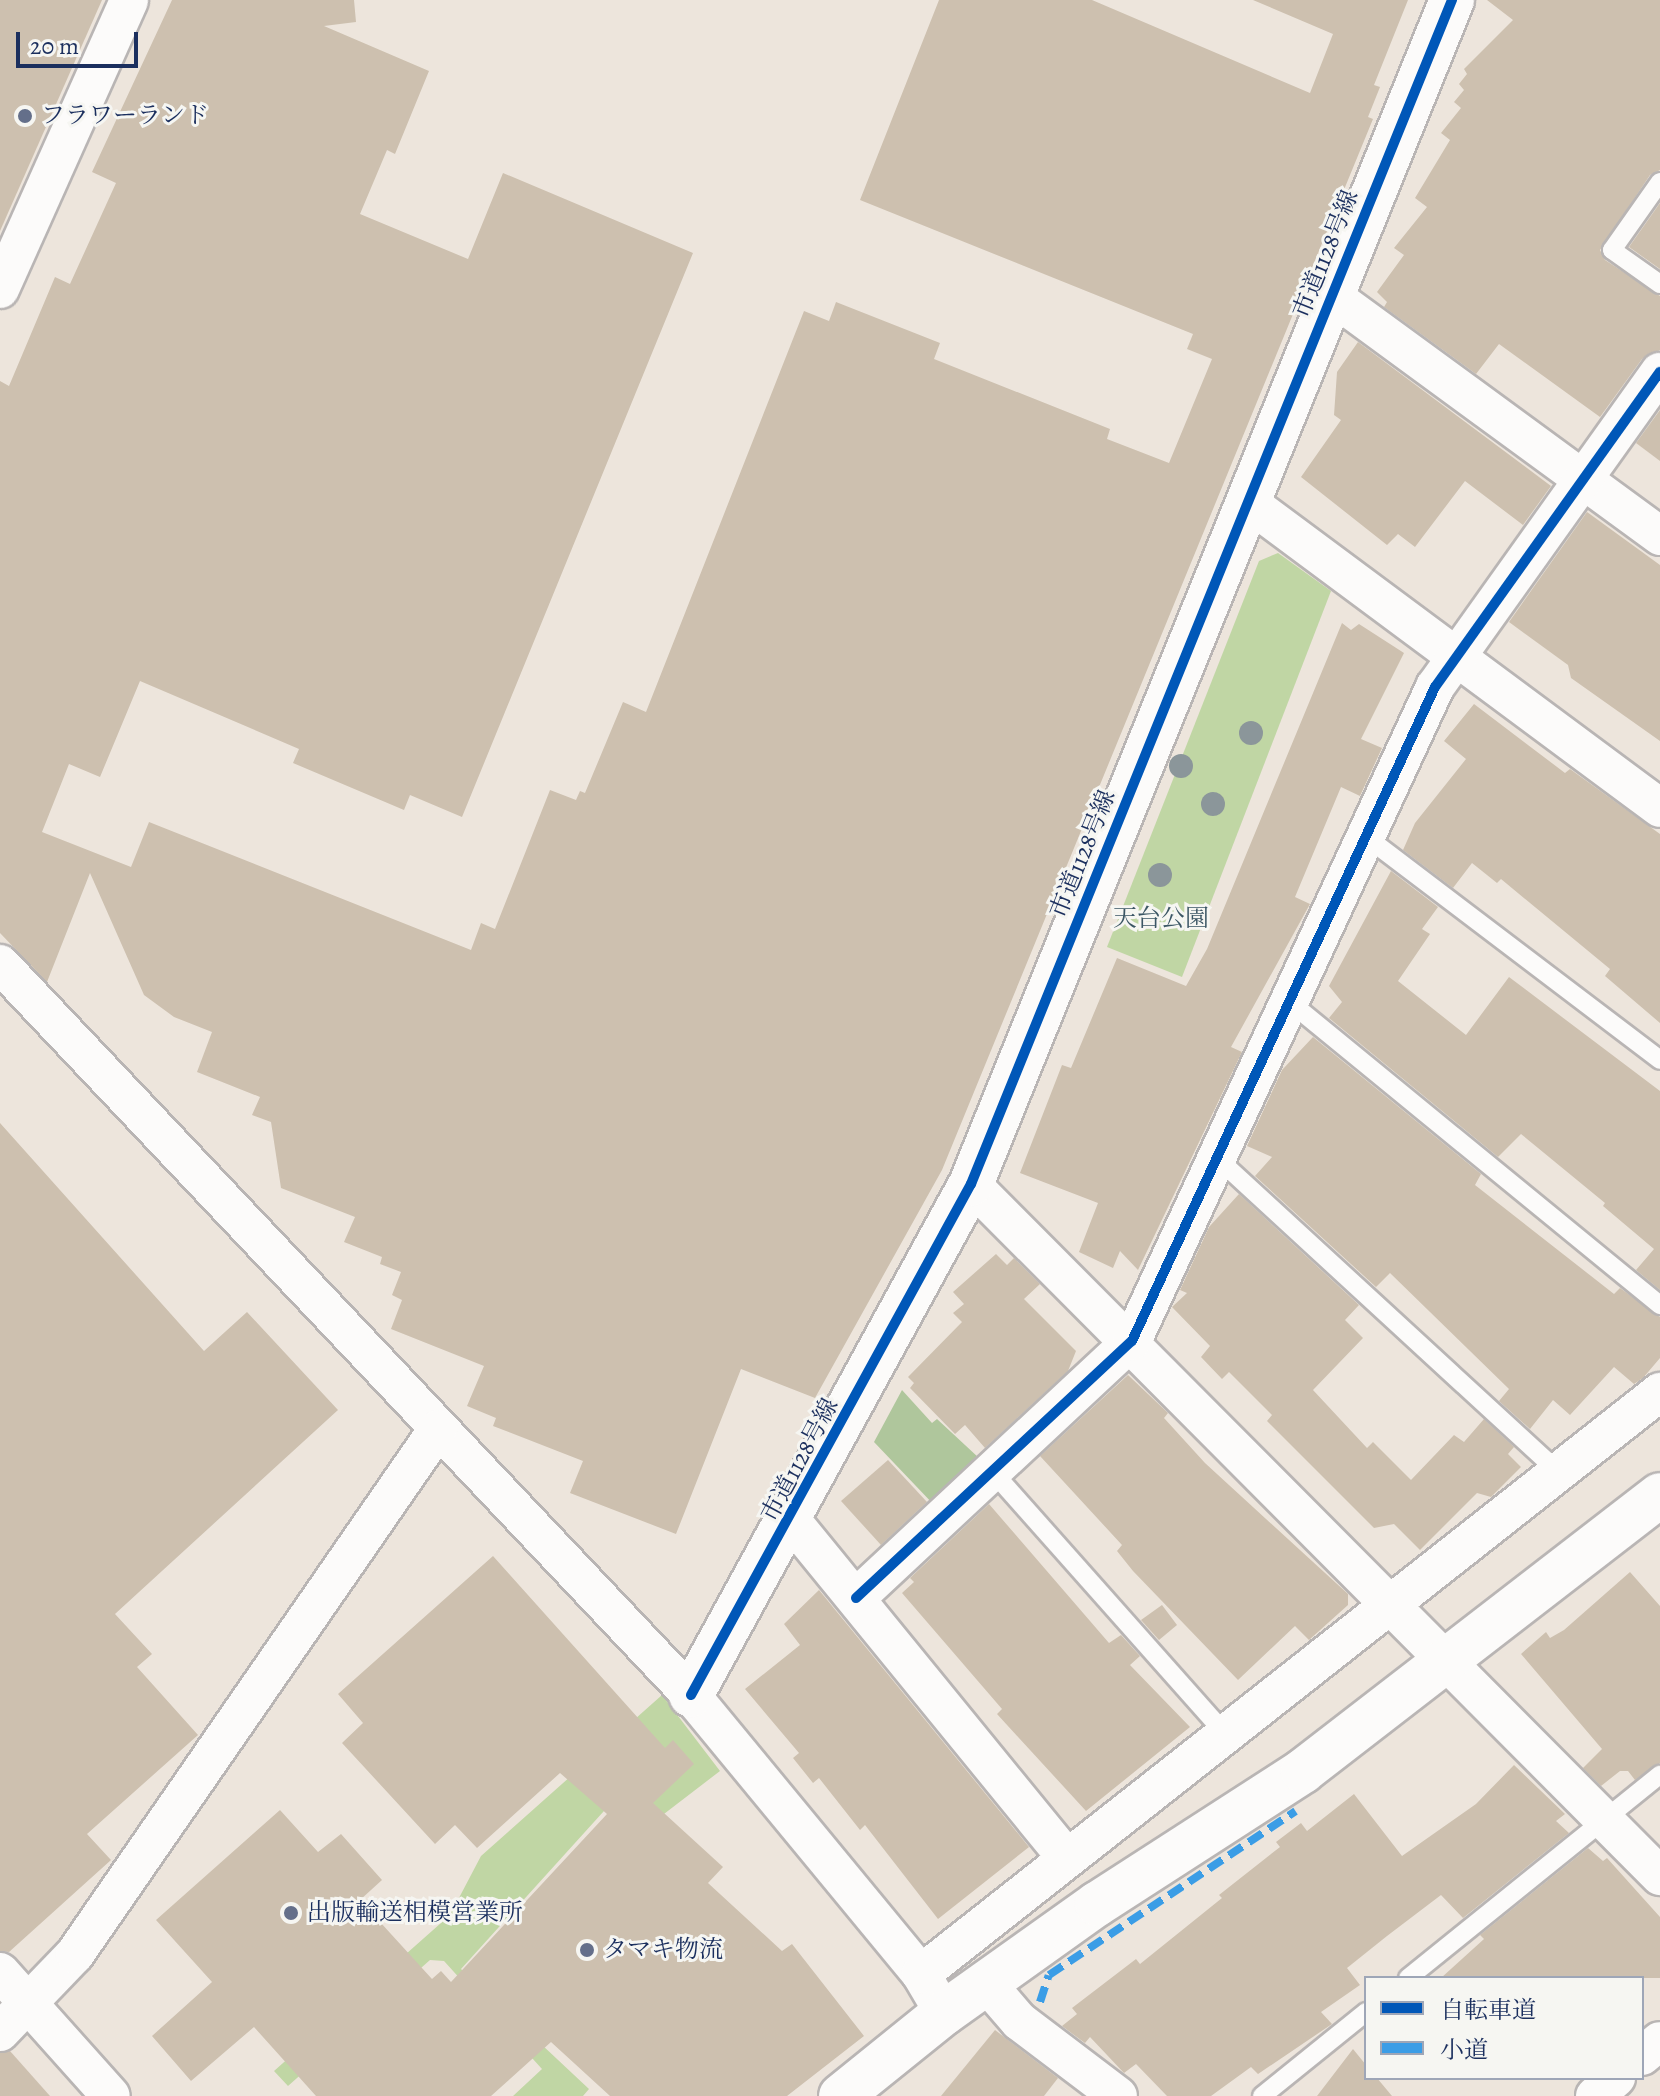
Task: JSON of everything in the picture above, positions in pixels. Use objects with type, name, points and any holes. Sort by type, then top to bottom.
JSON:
[{"type":"street","points":[[0,289],[129,0]]},
{"type":"street","name":"市道1128号線","points":[[691,1695],[791,1520],[971,1184],[1452,0]]},
{"type":"street","points":[[1331,295],[1660,536]]},
{"type":"street","points":[[856,1598],[1132,1341],[1216,1157],[1369,839],[1435,687],[1660,372]]},
{"type":"street","points":[[1248,502],[1660,808]]},
{"type":"street","points":[[0,964],[691,1695],[921,1974],[944,2013]]},
{"type":"street","points":[[971,1184],[1132,1341],[1660,1876]]},
{"type":"street","points":[[921,1974],[1660,1392]]},
{"type":"street","points":[[0,2032],[31,2005],[85,1941],[438,1429]]},
{"type":"street","points":[[841,2096],[944,2013],[988,1985],[1097,1904],[1303,1771],[1660,1495]]},
{"type":"street","points":[[791,1520],[1066,1857]]},
{"type":"street","points":[[0,1972],[111,2096]]},
{"type":"street","points":[[988,1985],[1019,2021],[1118,2096]]},
{"type":"street","points":[[1644,2054],[1660,2041]]},
{"type":"street","points":[[1595,2096],[1614,2080]]},
{"type":"lane","points":[[1660,182],[1612,250],[1660,284]]},
{"type":"lane","points":[[1369,839],[1660,1060]]},
{"type":"lane","points":[[1291,1003],[1660,1305]]},
{"type":"lane","points":[[1216,1157],[1559,1472]]},
{"type":"lane","points":[[992,1471],[1225,1733]]},
{"type":"lane","points":[[1410,1976],[1660,1775]]},
{"type":"lane","points":[[1262,2096],[1364,2014]]},
{"type":"green space","name":"天台公園","points":[[1278,553],[1331,591],[1182,977],[1107,947],[1259,561]]},
{"type":"green space","points":[[902,1390],[932,1423],[937,1419],[979,1458],[935,1506],[874,1442]]},
{"type":"green space","points":[[662,1695],[720,1771],[647,1827],[613,1801],[461,1969],[589,2089],[583,2096],[513,2096],[542,2069],[444,1961],[430,1960],[288,2086],[274,2071],[450,1915],[481,1856]]},
{"type":"building","name":"フラワーランド","points":[[0,0],[102,0],[0,231]]},
{"type":"building","points":[[172,0],[354,0],[356,22],[324,26],[429,71],[395,154],[387,150],[360,214],[468,259],[503,173],[693,253],[462,817],[410,795],[404,810],[293,763],[299,749],[140,681],[100,777],[69,764],[42,832],[131,867],[149,822],[471,950],[481,923],[495,929],[550,790],[576,800],[580,791],[585,793],[623,702],[646,712],[804,311],[829,321],[836,302],[940,343],[934,359],[1110,429],[1107,439],[1169,463],[1212,359],[1187,349],[1193,334],[860,200],[939,0],[1092,0],[1310,93],[1333,34],[1253,0],[1408,0],[1374,85],[1380,87],[1368,117],[1373,119],[942,1170],[815,1398],[741,1369],[676,1534],[570,1493],[583,1461],[493,1426],[496,1418],[467,1406],[484,1366],[391,1329],[402,1300],[392,1295],[401,1272],[380,1264],[382,1257],[344,1242],[355,1217],[281,1188],[271,1122],[252,1115],[260,1097],[197,1072],[212,1032],[174,1017],[144,995],[90,873],[47,982],[0,933],[0,381],[9,386],[55,277],[70,284],[116,183],[92,172]]},
{"type":"building","points":[[1487,0],[1660,0],[1660,170],[1650,175],[1600,250],[1605,260],[1660,296],[1660,350],[1642,359],[1600,417],[1499,344],[1476,374],[1384,307],[1387,302],[1377,292],[1404,255],[1394,248],[1427,207],[1415,198],[1450,140],[1441,133],[1461,108],[1454,102],[1464,90],[1459,84],[1467,74],[1464,69],[1513,20]]},
{"type":"building","points":[[1660,203],[1660,269],[1629,247]]},
{"type":"building","points":[[1358,342],[1551,486],[1523,525],[1465,481],[1415,547],[1398,534],[1387,545],[1301,477],[1341,420],[1334,415],[1337,372]]},
{"type":"building","points":[[1660,410],[1660,461],[1636,443]]},
{"type":"building","points":[[1587,512],[1660,565],[1660,741],[1571,678],[1568,665],[1509,622]]},
{"type":"building","points":[[1342,623],[1351,630],[1359,624],[1404,653],[1361,739],[1382,748],[1360,796],[1341,787],[1295,897],[1310,904],[1231,1047],[1242,1052],[1138,1270],[1120,1251],[1113,1268],[1079,1252],[1098,1203],[1020,1173],[1062,1065],[1071,1068],[1117,958],[1186,986],[1207,949]]},
{"type":"building","points":[[1474,704],[1565,773],[1570,769],[1660,834],[1660,1023],[1605,976],[1610,969],[1501,879],[1497,883],[1472,863],[1453,888],[1403,850],[1415,823],[1466,759],[1444,741]]},
{"type":"building","points":[[1391,871],[1438,907],[1422,929],[1430,934],[1398,981],[1466,1035],[1509,977],[1660,1091],[1660,1290],[1636,1270],[1654,1249],[1603,1206],[1605,1203],[1521,1134],[1498,1157],[1329,1018],[1342,1002],[1329,986]]},
{"type":"building","points":[[1313,1037],[1481,1174],[1475,1185],[1614,1294],[1620,1288],[1660,1317],[1660,1358],[1643,1378],[1634,1384],[1614,1367],[1570,1415],[1553,1400],[1530,1429],[1499,1401],[1509,1389],[1390,1273],[1376,1287],[1255,1176],[1272,1157],[1247,1146],[1282,1070]]},
{"type":"building","points":[[0,1123],[204,1351],[247,1312],[338,1410],[115,1614],[152,1654],[137,1667],[198,1735],[87,1834],[111,1860],[9,1952],[0,1951]]},
{"type":"building","points":[[1239,1194],[1359,1305],[1345,1320],[1363,1338],[1313,1390],[1367,1448],[1373,1442],[1411,1480],[1454,1435],[1464,1442],[1484,1419],[1514,1447],[1508,1454],[1521,1467],[1491,1497],[1477,1493],[1420,1550],[1394,1524],[1374,1528],[1267,1421],[1272,1415],[1229,1372],[1222,1379],[1201,1357],[1210,1346],[1172,1307],[1187,1293],[1180,1290],[1209,1227]]},
{"type":"building","points":[[996,1254],[1007,1265],[1014,1258],[1040,1284],[1024,1299],[1076,1351],[1068,1371],[985,1448],[965,1425],[955,1434],[910,1388],[914,1383],[908,1377],[962,1322],[953,1313],[964,1304],[953,1292]]},
{"type":"building","points":[[1128,1375],[1168,1413],[1164,1418],[1205,1463],[1348,1594],[1348,1605],[1309,1640],[1295,1626],[1238,1680],[1133,1571],[1117,1551],[1122,1545],[1040,1456]]},
{"type":"building","points":[[888,1460],[927,1502],[881,1545],[841,1501]]},
{"type":"building","points":[[989,1504],[1109,1643],[1121,1635],[1140,1656],[1130,1665],[1190,1727],[1086,1811],[997,1714],[1002,1709],[902,1593],[914,1582],[910,1578]]},
{"type":"building","points":[[493,1556],[665,1748],[673,1740],[694,1764],[653,1803],[723,1867],[708,1883],[782,1951],[792,1944],[864,2036],[787,2096],[610,2096],[551,2042],[491,2096],[316,2096],[254,2027],[191,2081],[152,2036],[212,1982],[156,1920],[280,1810],[318,1852],[341,1834],[382,1880],[360,1900],[432,1979],[441,1971],[451,1982],[607,1814],[560,1773],[477,1848],[455,1825],[435,1844],[342,1743],[363,1723],[338,1694]]},
{"type":"building","points":[[1630,1572],[1660,1606],[1660,1763],[1635,1780],[1628,1771],[1620,1771],[1601,1786],[1583,1768],[1602,1749],[1521,1654],[1546,1632],[1550,1638],[1564,1630]]},
{"type":"building","points":[[819,1590],[1029,1847],[938,1919],[865,1825],[860,1830],[819,1778],[813,1783],[793,1758],[799,1753],[745,1689],[800,1645],[784,1624]]},
{"type":"building","points":[[1162,1605],[1177,1625],[1159,1640],[1141,1620]]},
{"type":"building","points":[[1514,1765],[1565,1814],[1556,1821],[1569,1833],[1463,1918],[1441,1895],[1387,1936],[1347,1968],[1360,1985],[1321,2012],[1332,2024],[1258,2074],[1251,2067],[1211,2096],[1167,2096],[1136,2064],[1124,2073],[1090,2037],[1085,2043],[1062,2026],[1077,2014],[1072,2008],[1136,1959],[1140,1964],[1222,1898],[1219,1895],[1280,1847],[1276,1842],[1301,1823],[1307,1831],[1354,1794],[1402,1856],[1476,1804]]},
{"type":"building","points":[[1588,1848],[1603,1861],[1607,1858],[1660,1917],[1660,1978],[1443,1976],[1484,1939],[1480,1935]]},
{"type":"building","points":[[995,2030],[1058,2078],[1044,2096],[941,2096]]},
{"type":"building","points":[[1353,2049],[1364,2063],[1364,2080],[1379,2080],[1392,2096],[1317,2096]]},
{"type":"building","points":[[10,2051],[50,2096],[0,2096],[0,2053]]},
{"type":"marked path","points":[[1040,2002],[1049,1975],[1296,1811]]},
{"type":"cycle path","points":[[691,1695],[971,1184],[1452,0]]},
{"type":"cycle path","points":[[856,1598],[1132,1341],[1435,687],[1660,372]]},
{"type":"place","name":"フラワーランド","points":[[25,116]]},
{"type":"place","name":"出版輸送相模営業所","points":[[291,1913]]},
{"type":"place","name":"タマキ物流","points":[[587,1950]]}]
